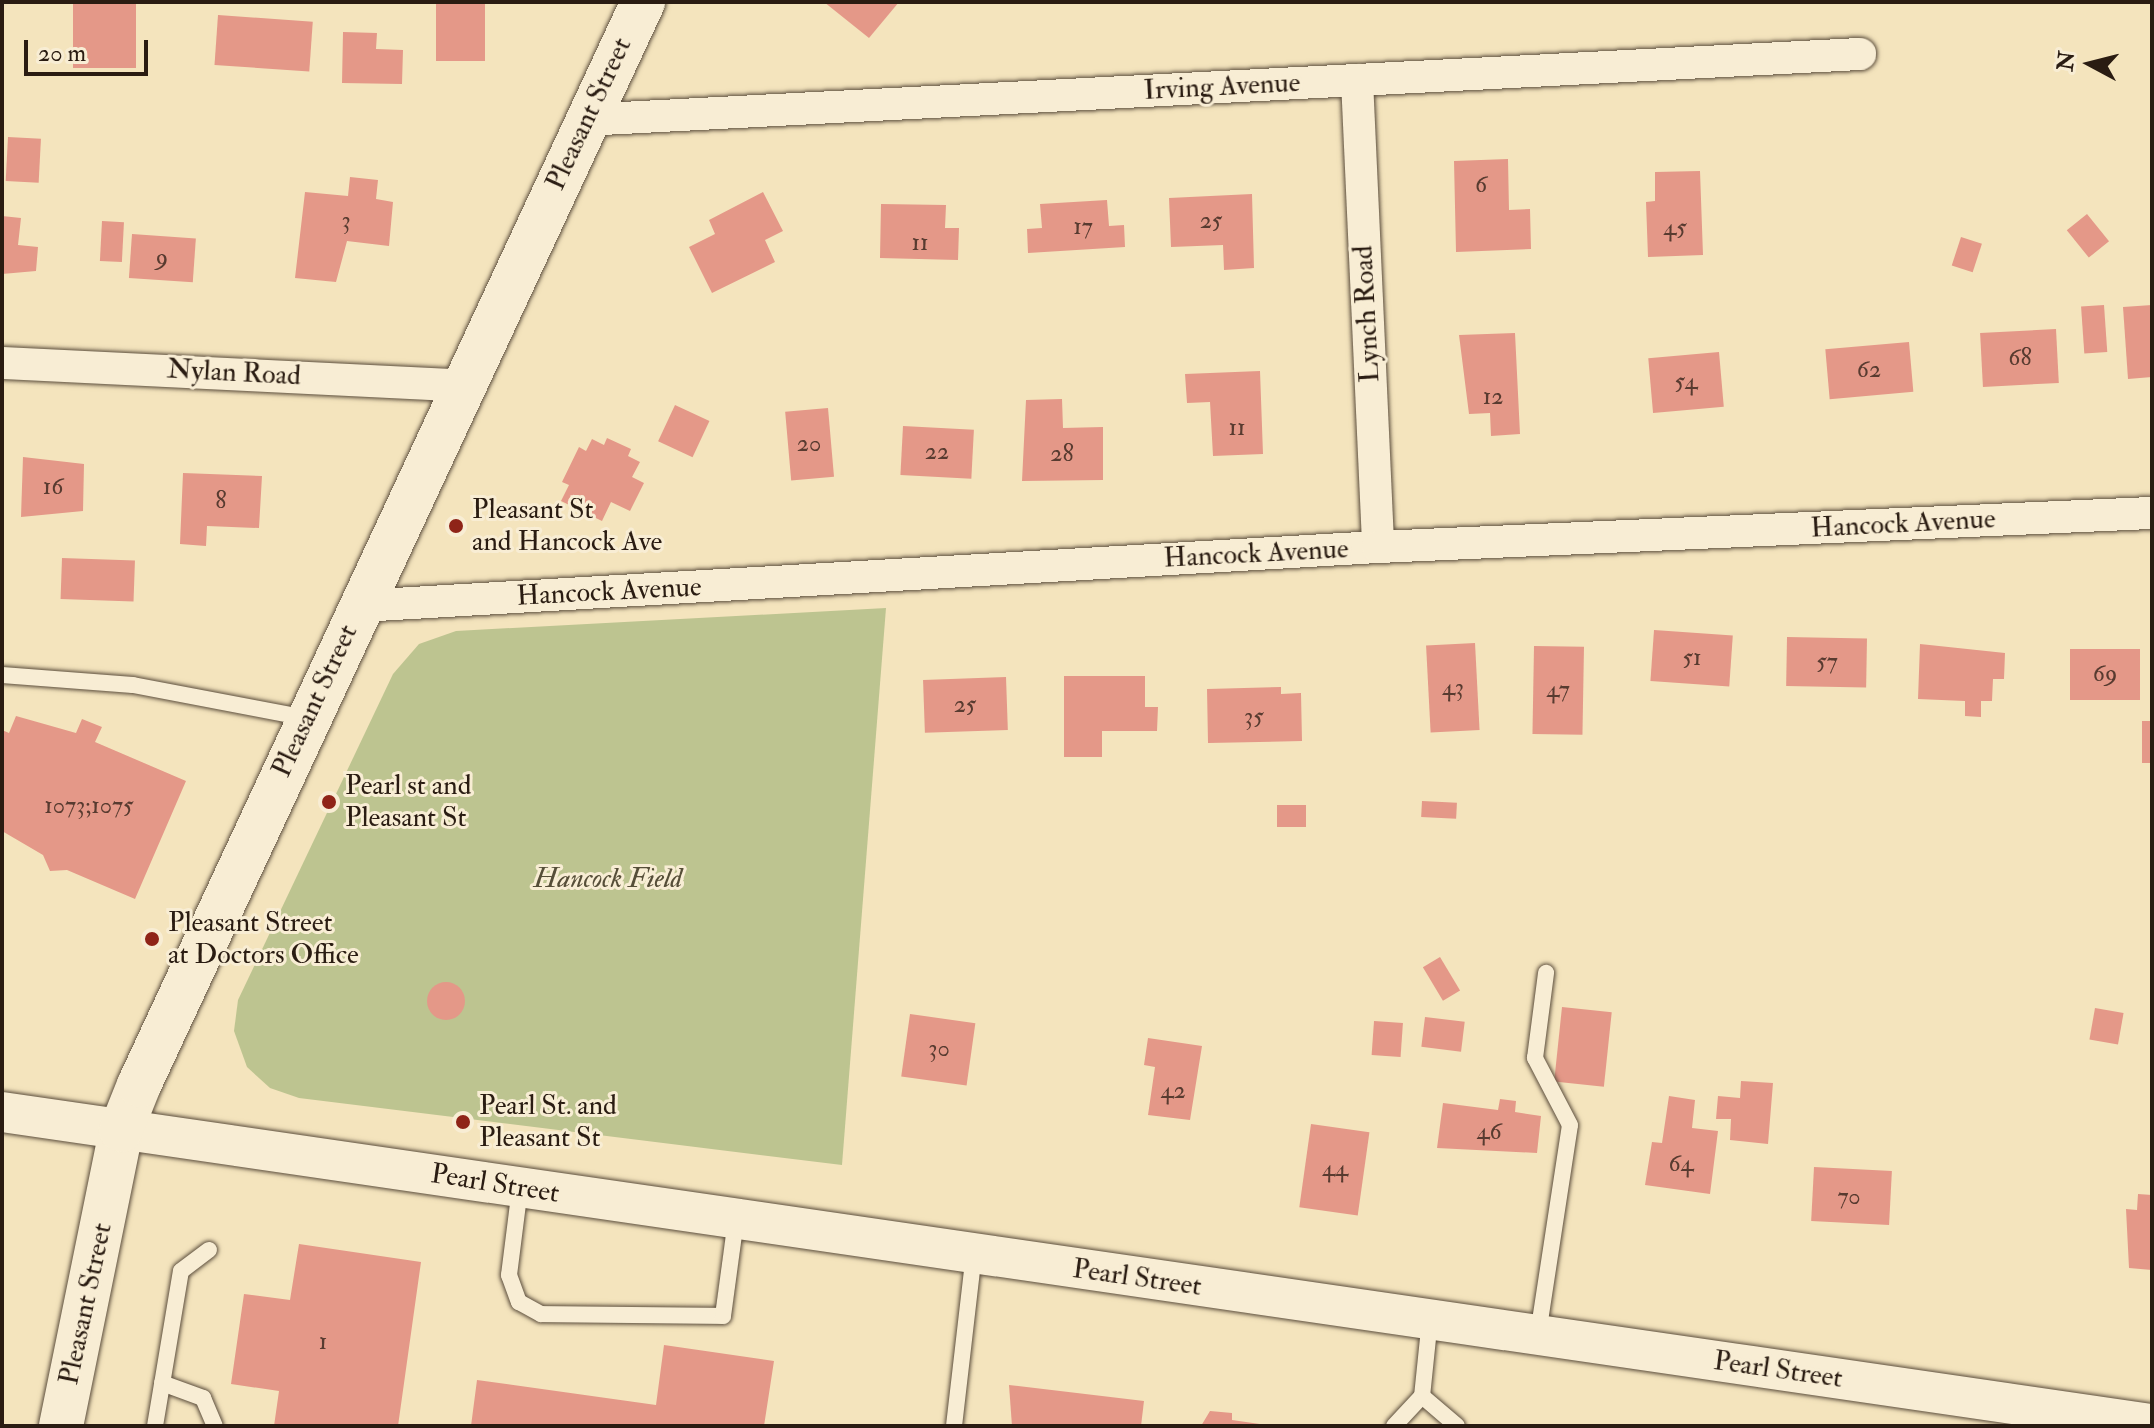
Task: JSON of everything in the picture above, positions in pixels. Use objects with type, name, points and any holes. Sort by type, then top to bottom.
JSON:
[{"type":"main road","name":"Pleasant Street","points":[[61,1426],[121,1130],[307,718],[465,386],[583,120],[643,2]]},
{"type":"street","name":"Irving Avenue","points":[[583,120],[1860,54]]},
{"type":"street","name":"Lynch Road","points":[[1357,80],[1378,547]]},
{"type":"street","name":"Nylan Road","points":[[2,363],[465,386]]},
{"type":"street","name":"Hancock Avenue","points":[[360,606],[1378,547],[2152,513]]},
{"type":"street","name":"Pearl Street","points":[[2,1112],[2152,1424]]},
{"type":"lane","points":[[2,675],[133,685],[307,718]]},
{"type":"lane","points":[[1538,1335],[1570,1125],[1535,1058],[1546,973]]},
{"type":"lane","points":[[520,1188],[509,1275],[519,1302],[541,1314],[723,1316],[736,1220]]},
{"type":"lane","points":[[155,1426],[181,1271],[209,1250]]},
{"type":"lane","points":[[954,1426],[974,1254]]},
{"type":"lane","points":[[1394,1426],[1422,1396],[1430,1319]]},
{"type":"lane","points":[[162,1383],[203,1398],[215,1426]]},
{"type":"lane","points":[[1422,1396],[1457,1426]]},
{"type":"green space","name":"Hancock Field","points":[[886,608],[842,1165],[299,1098],[270,1088],[247,1067],[234,1031],[238,1000],[393,674],[419,644],[456,631]]},
{"type":"building","points":[[73,2],[136,2],[136,68],[73,68]]},
{"type":"building","points":[[436,2],[485,2],[485,61],[436,61]]},
{"type":"building","points":[[824,2],[899,2],[869,38]]},
{"type":"building","points":[[218,15],[313,22],[309,72],[215,65]]},
{"type":"building","points":[[343,32],[377,33],[376,49],[403,50],[402,84],[342,83]]},
{"type":"building","points":[[8,137],[41,139],[39,183],[6,181]]},
{"type":"building","points":[[1508,159],[1509,210],[1530,209],[1531,249],[1456,252],[1454,161]]},
{"type":"building","points":[[1700,171],[1703,255],[1648,257],[1646,202],[1655,201],[1655,172]]},
{"type":"building","points":[[350,177],[378,180],[376,199],[393,202],[389,246],[347,241],[336,282],[295,278],[305,192],[348,196]]},
{"type":"building","points":[[763,192],[783,231],[765,240],[775,262],[712,293],[689,247],[715,234],[709,220]]},
{"type":"building","points":[[1252,194],[1254,268],[1224,270],[1223,245],[1171,247],[1169,198]]},
{"type":"building","points":[[1107,200],[1109,226],[1124,225],[1125,247],[1028,253],[1027,229],[1042,228],[1040,204]]},
{"type":"building","points":[[881,204],[946,205],[945,228],[959,228],[958,260],[880,258]]},
{"type":"building","points":[[2087,214],[2109,241],[2089,258],[2067,230]]},
{"type":"building","points":[[2,216],[21,218],[18,245],[38,247],[36,271],[2,274]]},
{"type":"building","points":[[102,221],[124,222],[122,262],[100,261]]},
{"type":"building","points":[[132,234],[196,238],[193,282],[129,278]]},
{"type":"building","points":[[1961,237],[1982,244],[1973,272],[1952,266]]},
{"type":"building","points":[[2104,305],[2107,352],[2084,353],[2081,307]]},
{"type":"building","points":[[2152,305],[2152,377],[2128,379],[2123,307]]},
{"type":"building","points":[[2056,329],[2059,383],[1983,387],[1980,333]]},
{"type":"building","points":[[1515,333],[1520,434],[1491,436],[1490,413],[1469,414],[1459,335]]},
{"type":"building","points":[[1909,342],[1913,392],[1830,399],[1825,349]]},
{"type":"building","points":[[1719,352],[1724,407],[1653,413],[1648,358]]},
{"type":"building","points":[[1260,371],[1263,454],[1213,456],[1210,402],[1187,403],[1185,374]]},
{"type":"building","points":[[1062,399],[1063,428],[1103,427],[1103,480],[1022,481],[1026,400]]},
{"type":"building","points":[[675,405],[709,421],[693,457],[658,441]]},
{"type":"building","points":[[828,408],[834,477],[791,480],[785,412]]},
{"type":"building","points":[[903,426],[974,430],[971,479],[900,475]]},
{"type":"building","points":[[607,438],[631,449],[628,456],[640,462],[632,477],[644,483],[630,511],[611,502],[602,521],[561,501],[569,485],[562,482],[579,447],[586,451],[592,439],[604,445]]},
{"type":"building","points":[[23,457],[84,464],[83,511],[21,517]]},
{"type":"building","points":[[183,473],[262,476],[259,528],[207,526],[206,546],[180,544]]},
{"type":"building","points":[[62,558],[135,561],[134,602],[61,599]]},
{"type":"building","points":[[1654,630],[1733,636],[1729,686],[1650,681]]},
{"type":"building","points":[[1787,637],[1867,638],[1866,687],[1786,686]]},
{"type":"building","points":[[1475,643],[1480,730],[1431,732],[1426,646]]},
{"type":"building","points":[[1920,644],[2005,653],[2004,679],[1993,679],[1992,701],[1981,701],[1981,717],[1965,716],[1965,701],[1918,699]]},
{"type":"building","points":[[1534,646],[1584,647],[1582,735],[1532,734]]},
{"type":"building","points":[[2070,649],[2140,649],[2140,700],[2070,700]]},
{"type":"building","points":[[1064,676],[1145,676],[1145,707],[1158,707],[1157,731],[1102,731],[1102,757],[1064,757]]},
{"type":"building","points":[[1006,677],[1008,730],[925,733],[923,680]]},
{"type":"building","points":[[1281,687],[1281,694],[1301,693],[1302,741],[1208,743],[1207,689]]},
{"type":"building","points":[[16,716],[76,733],[82,719],[102,727],[95,742],[186,781],[135,899],[67,870],[50,871],[43,855],[2,831],[2,730],[9,733]]},
{"type":"building","points":[[2142,721],[2152,721],[2152,763],[2142,763]]},
{"type":"building","points":[[1422,801],[1457,803],[1456,819],[1421,817]]},
{"type":"building","points":[[1277,805],[1306,805],[1306,827],[1277,827]]},
{"type":"building","points":[[1440,957],[1460,990],[1443,1001],[1423,967]]},
{"type":"building","points":[[446,982],[460,987],[465,1001],[460,1015],[446,1020],[432,1015],[427,1001],[432,987]]},
{"type":"building","points":[[1562,1007],[1612,1012],[1604,1087],[1554,1082]]},
{"type":"building","points":[[2095,1008],[2124,1013],[2118,1045],[2089,1040]]},
{"type":"building","points":[[910,1014],[975,1023],[967,1086],[901,1076]]},
{"type":"building","points":[[1425,1017],[1465,1022],[1461,1052],[1421,1047]]},
{"type":"building","points":[[1374,1021],[1403,1023],[1401,1057],[1372,1055]]},
{"type":"building","points":[[1148,1038],[1202,1046],[1190,1120],[1148,1115],[1155,1067],[1144,1065]]},
{"type":"building","points":[[1741,1081],[1773,1083],[1768,1144],[1730,1140],[1731,1119],[1716,1119],[1718,1096],[1740,1098]]},
{"type":"building","points":[[1669,1096],[1695,1100],[1692,1128],[1718,1131],[1710,1194],[1645,1185],[1652,1142],[1662,1143]]},
{"type":"building","points":[[1500,1099],[1516,1101],[1515,1112],[1541,1116],[1537,1153],[1437,1148],[1443,1103],[1498,1110]]},
{"type":"building","points":[[1311,1124],[1369,1132],[1358,1215],[1299,1207]]},
{"type":"building","points":[[1814,1167],[1892,1171],[1889,1225],[1811,1221]]},
{"type":"building","points":[[2138,1194],[2152,1195],[2152,1270],[2129,1268],[2126,1209],[2137,1210]]},
{"type":"building","points":[[299,1244],[421,1262],[398,1426],[274,1426],[279,1391],[231,1384],[244,1294],[290,1300]]},
{"type":"building","points":[[664,1345],[774,1361],[764,1426],[471,1426],[477,1380],[656,1405]]},
{"type":"building","points":[[1009,1385],[1144,1401],[1141,1426],[1012,1426]]},
{"type":"building","points":[[1210,1411],[1232,1413],[1232,1420],[1274,1426],[1201,1426]]},
{"type":"place","name":"Pleasant St and Hancock Ave","points":[[456,526]]},
{"type":"place","name":"Pearl st and Pleasant St","points":[[329,802]]},
{"type":"place","name":"Pleasant Street at Doctors Office","points":[[152,939]]},
{"type":"place","name":"Pearl St. and Pleasant St","points":[[463,1122]]}]
